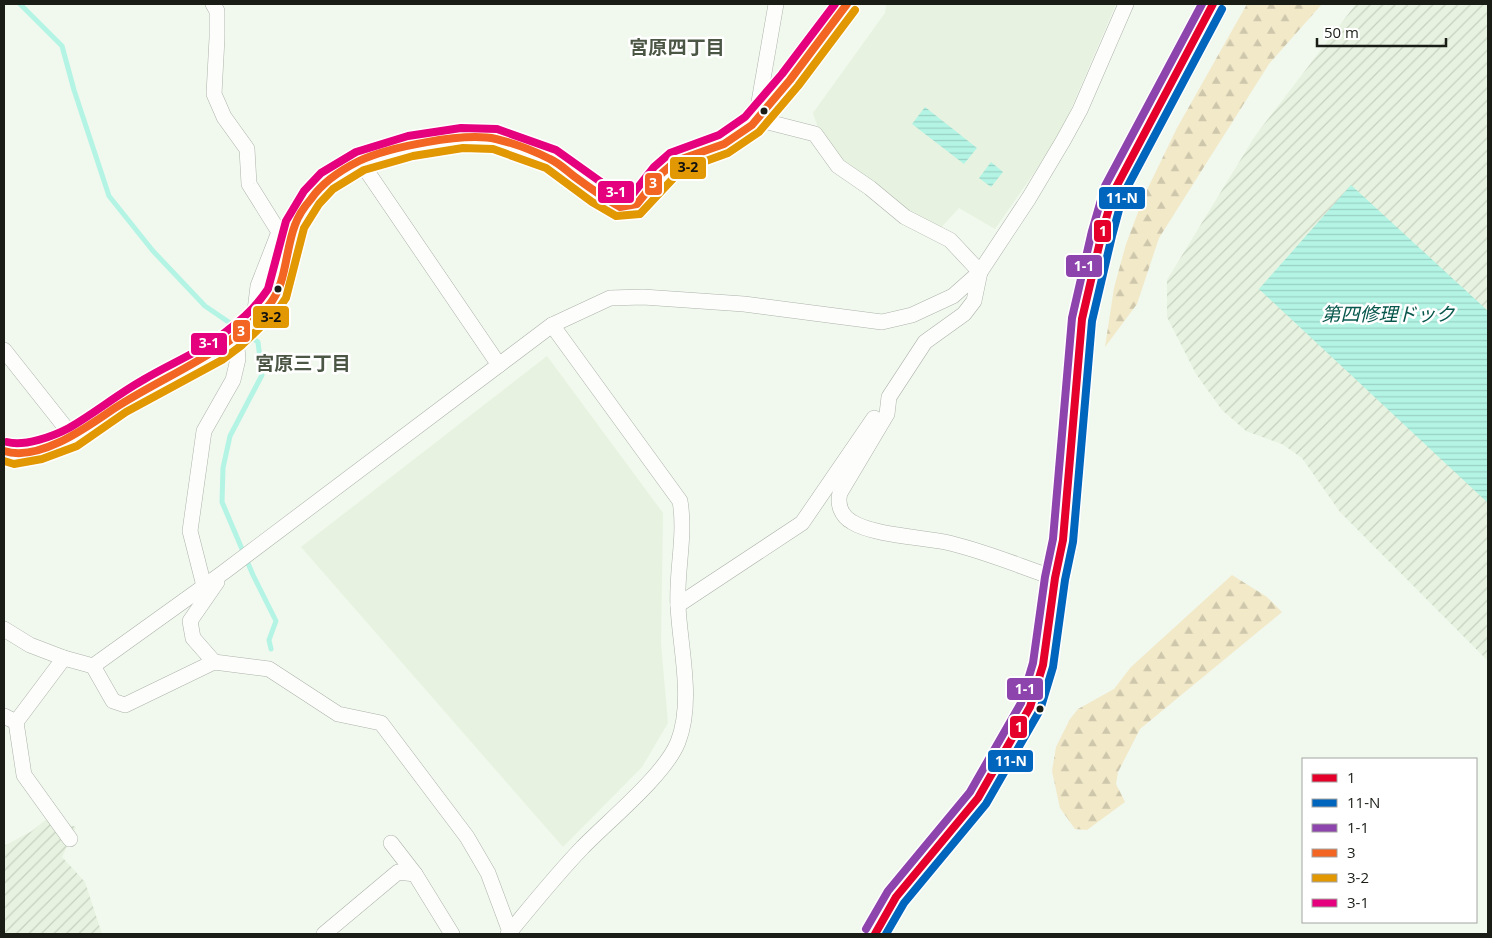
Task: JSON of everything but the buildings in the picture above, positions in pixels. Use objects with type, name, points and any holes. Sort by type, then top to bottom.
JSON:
[{"type":"highway","points":[[874,934],[896,897],[978,798],[1030,707],[1043,665],[1055,578],[1063,540],[1082,319],[1114,191],[1212,4]]},
{"type":"street","points":[[213,4],[217,11],[218,38],[214,94],[224,117],[247,149],[249,184],[279,232],[258,286],[254,319]]},
{"type":"street","points":[[756,119],[776,4]]},
{"type":"street","points":[[4,451],[13,454],[73,437],[120,404],[217,351],[236,337],[270,306],[277,293],[295,224],[311,198],[327,181],[360,161],[410,146],[462,138],[495,139],[551,160],[598,194],[620,206],[637,204],[660,174],[676,161],[724,144],[740,135],[790,80],[847,4]]},
{"type":"street","points":[[93,666],[224,572],[552,325],[610,298],[643,297],[744,304],[882,322],[912,315],[953,296],[980,272],[1029,198],[1076,118],[1126,4]]},
{"type":"street","points":[[756,119],[815,134],[838,166],[870,188],[905,217],[950,240],[980,272]]},
{"type":"street","points":[[360,161],[499,365]]},
{"type":"street","points":[[678,605],[802,522],[925,342],[964,314],[974,301],[980,272]]},
{"type":"street","points":[[509,933],[581,849],[664,766],[678,741],[683,714],[685,678],[678,605],[683,518],[680,501],[552,325]]},
{"type":"street","points":[[204,586],[190,531],[204,431],[233,380],[238,359],[236,337]]},
{"type":"street","points":[[4,350],[73,437]]},
{"type":"street","points":[[889,397],[887,414],[840,493],[838,500],[845,517],[863,527],[947,543],[1055,578]]},
{"type":"street","points":[[214,662],[193,638],[190,621],[224,572]]},
{"type":"street","points":[[4,629],[30,645],[64,658],[93,666],[114,701],[124,705],[214,662],[269,668],[338,714],[381,723],[467,838],[488,873],[509,933]]},
{"type":"street","points":[[64,658],[10,719],[24,775],[70,839]]},
{"type":"street","points":[[391,843],[415,874],[452,934]]},
{"type":"street","points":[[324,934],[398,872],[415,874]]},
{"type":"shaded area","points":[[886,4],[1116,4],[1059,137],[995,229],[959,208],[937,232],[827,154],[813,113],[885,13]]},
{"type":"shaded area","points":[[1356,4],[1488,4],[1488,661],[1340,512],[1302,458],[1282,444],[1246,431],[1222,410],[1196,374],[1167,317],[1167,280],[1255,136]]},
{"type":"shaded area","points":[[547,356],[663,513],[661,644],[668,723],[642,767],[563,847],[301,547]]},
{"type":"shaded area","points":[[48,818],[76,827],[62,857],[85,882],[102,934],[4,934],[4,846],[32,831]]},
{"type":"green space","points":[[1247,4],[1322,4],[1269,64],[1159,238],[1137,304],[1105,347],[1114,288],[1126,244],[1145,194],[1177,128]]},
{"type":"green space","points":[[1232,575],[1267,597],[1282,612],[1140,729],[1118,772],[1116,784],[1125,802],[1087,830],[1075,829],[1060,808],[1052,771],[1056,747],[1070,719],[1078,709],[1114,689],[1131,667]]},
{"type":"water","points":[[925,107],[977,148],[964,164],[912,124]]},
{"type":"water","points":[[991,162],[1003,172],[991,187],[979,178]]},
{"type":"water","name":"第四修理ドック","points":[[1351,185],[1488,311],[1488,503],[1259,289]]},
{"type":"waterway","points":[[20,4],[62,46],[74,90],[109,196],[153,251],[205,306],[258,342],[262,375],[230,436],[223,468],[222,502],[253,575],[276,621],[269,640],[271,649]]},
{"type":"transit line","name":"3-1","points":[[7,442],[30,442],[69,428],[134,385],[208,344],[234,326],[255,306],[268,289],[286,221],[304,191],[321,173],[356,152],[408,136],[461,128],[497,129],[556,150],[622,197],[632,195],[654,167],[670,153],[719,135],[745,117],[782,74],[835,4]]},
{"type":"transit line","name":"3","points":[[4,451],[17,453],[31,452],[59,442],[129,399],[193,364],[233,338],[252,322],[275,297],[296,222],[302,211],[326,182],[359,161],[389,151],[427,142],[482,137],[496,139],[537,153],[553,161],[620,207],[637,204],[661,174],[676,161],[724,144],[752,125],[790,80],[847,4]]},
{"type":"transit line","name":"1-1","points":[[866,929],[888,891],[970,792],[1021,703],[1033,663],[1045,577],[1053,539],[1072,318],[1092,231],[1105,186],[1202,4]]},
{"type":"transit line","name":"1","points":[[875,934],[896,897],[978,798],[1030,707],[1043,665],[1055,578],[1063,540],[1082,319],[1102,233],[1114,191],[1213,4]]},
{"type":"transit line","name":"11-N","points":[[886,934],[904,903],[986,804],[1040,710],[1053,667],[1065,580],[1073,542],[1092,321],[1112,236],[1123,195],[1222,9]]},
{"type":"transit line","name":"3-2","points":[[4,461],[14,464],[42,459],[77,446],[126,412],[222,360],[242,345],[277,311],[286,298],[304,228],[319,204],[333,189],[364,170],[413,156],[463,148],[493,149],[546,168],[592,202],[616,216],[640,214],[681,170],[728,153],[759,132],[798,86],[855,10]]},
{"type":"district","name":"宮原四丁目","points":[[677,47]]},
{"type":"district","name":"宮原三丁目","points":[[303,363]]}]
